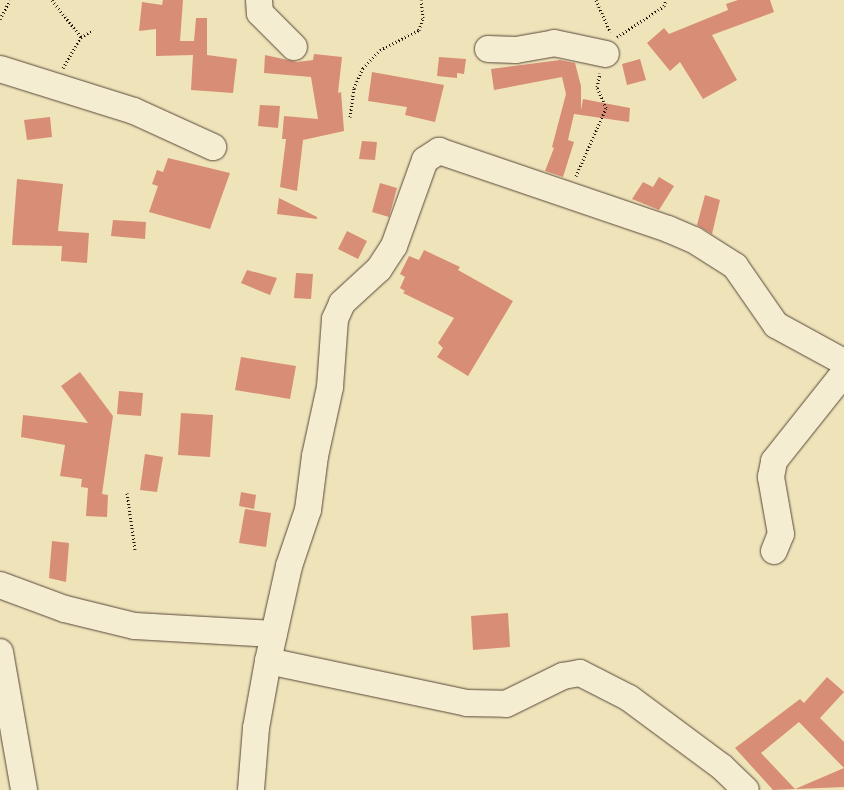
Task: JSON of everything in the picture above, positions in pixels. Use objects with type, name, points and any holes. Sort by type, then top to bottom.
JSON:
[{"type":"street","points":[[258,0],[260,13],[294,47]]},
{"type":"street","points":[[488,49],[516,50],[554,43],[606,54]]},
{"type":"street","points":[[0,69],[134,111],[213,148]]},
{"type":"street","points":[[251,790],[256,728],[268,661],[289,566],[308,510],[314,456],[330,386],[335,319],[342,303],[379,269],[394,246],[425,160],[439,151],[567,196],[668,228],[694,240],[735,266],[776,325],[844,362]]},
{"type":"street","points":[[774,551],[781,534],[771,477],[774,461],[844,374]]},
{"type":"street","points":[[0,585],[65,609],[135,626],[274,634]]},
{"type":"street","points":[[0,652],[24,790]]},
{"type":"street","points":[[268,661],[467,703],[506,704],[563,676],[580,673],[629,698],[722,767],[746,790]]},
{"type":"path","points":[[0,19],[10,0]]},
{"type":"path","points":[[52,0],[81,37]]},
{"type":"path","points":[[350,117],[354,88],[364,68],[380,50],[419,30],[423,18],[421,0]]},
{"type":"path","points":[[596,0],[612,40],[664,6],[666,0]]},
{"type":"path","points":[[53,86],[81,37],[93,30]]},
{"type":"path","points":[[567,196],[606,108],[596,87],[606,54]]},
{"type":"path","points":[[127,493],[136,548]]},
{"type":"building","points":[[163,0],[183,0],[180,41],[194,41],[196,18],[207,18],[207,55],[237,59],[233,93],[191,90],[193,55],[156,56],[156,29],[139,31],[142,2],[162,5]]},
{"type":"building","points":[[738,0],[770,0],[774,12],[712,35],[737,80],[703,99],[680,62],[670,71],[647,43],[664,28],[669,34],[728,10],[726,4]]},
{"type":"building","points":[[314,54],[342,57],[338,93],[341,92],[344,131],[303,140],[297,191],[280,187],[286,139],[282,139],[284,116],[318,119],[311,77],[264,73],[265,55],[297,62],[313,60]]},
{"type":"building","points":[[439,57],[466,59],[464,74],[457,73],[457,78],[437,76]]},
{"type":"building","points":[[640,59],[646,80],[627,85],[622,64]]},
{"type":"building","points":[[560,60],[575,63],[581,86],[581,110],[583,99],[630,108],[629,122],[574,114],[568,140],[574,142],[563,177],[545,171],[554,148],[552,147],[566,94],[562,77],[494,90],[491,69]]},
{"type":"building","points":[[372,72],[444,85],[435,122],[405,115],[407,107],[368,101]]},
{"type":"building","points":[[260,105],[280,106],[278,128],[258,126]]},
{"type":"building","points":[[50,117],[52,137],[27,140],[24,120]]},
{"type":"building","points":[[362,141],[377,142],[375,160],[359,159]]},
{"type":"building","points":[[168,158],[230,173],[210,229],[149,212],[158,186],[152,184],[157,170],[163,172]]},
{"type":"building","points":[[659,177],[674,186],[659,210],[632,199],[643,182],[653,187]]},
{"type":"building","points":[[17,179],[63,184],[58,231],[89,233],[87,263],[61,261],[62,246],[12,245]]},
{"type":"building","points":[[380,183],[397,188],[389,217],[372,212]]},
{"type":"building","points":[[705,195],[720,200],[712,234],[697,225]]},
{"type":"building","points":[[279,198],[317,217],[317,219],[277,214]]},
{"type":"building","points":[[113,220],[146,222],[145,239],[111,236]]},
{"type":"building","points":[[347,231],[367,241],[358,259],[338,249]]},
{"type":"building","points":[[424,250],[460,267],[458,270],[513,301],[468,376],[437,357],[443,348],[438,343],[454,318],[403,293],[405,291],[400,288],[405,277],[400,274],[409,256],[419,260]]},
{"type":"building","points":[[247,270],[277,278],[270,295],[241,283]]},
{"type":"building","points":[[296,273],[313,274],[311,299],[294,298]]},
{"type":"building","points":[[241,357],[296,366],[290,399],[235,390]]},
{"type":"building","points":[[80,372],[113,416],[102,494],[108,495],[107,517],[86,516],[88,488],[81,487],[82,479],[60,476],[65,445],[21,437],[23,415],[88,423],[61,386]]},
{"type":"building","points":[[119,391],[143,393],[141,416],[117,414]]},
{"type":"building","points":[[181,413],[213,415],[210,457],[178,455]]},
{"type":"building","points":[[145,454],[163,457],[157,492],[140,490]]},
{"type":"building","points":[[241,492],[256,495],[254,509],[239,506]]},
{"type":"building","points":[[245,509],[271,513],[266,547],[239,543]]},
{"type":"building","points":[[52,541],[69,543],[66,582],[49,578]]},
{"type":"building","points":[[508,613],[510,647],[473,650],[471,616]]},
{"type":"building","points":[[827,677],[844,692],[820,718],[844,742],[844,768],[844,787],[773,790],[735,748],[800,699],[804,703]],"holes":[[[799,722],[844,768],[795,789],[761,753]]]}]
